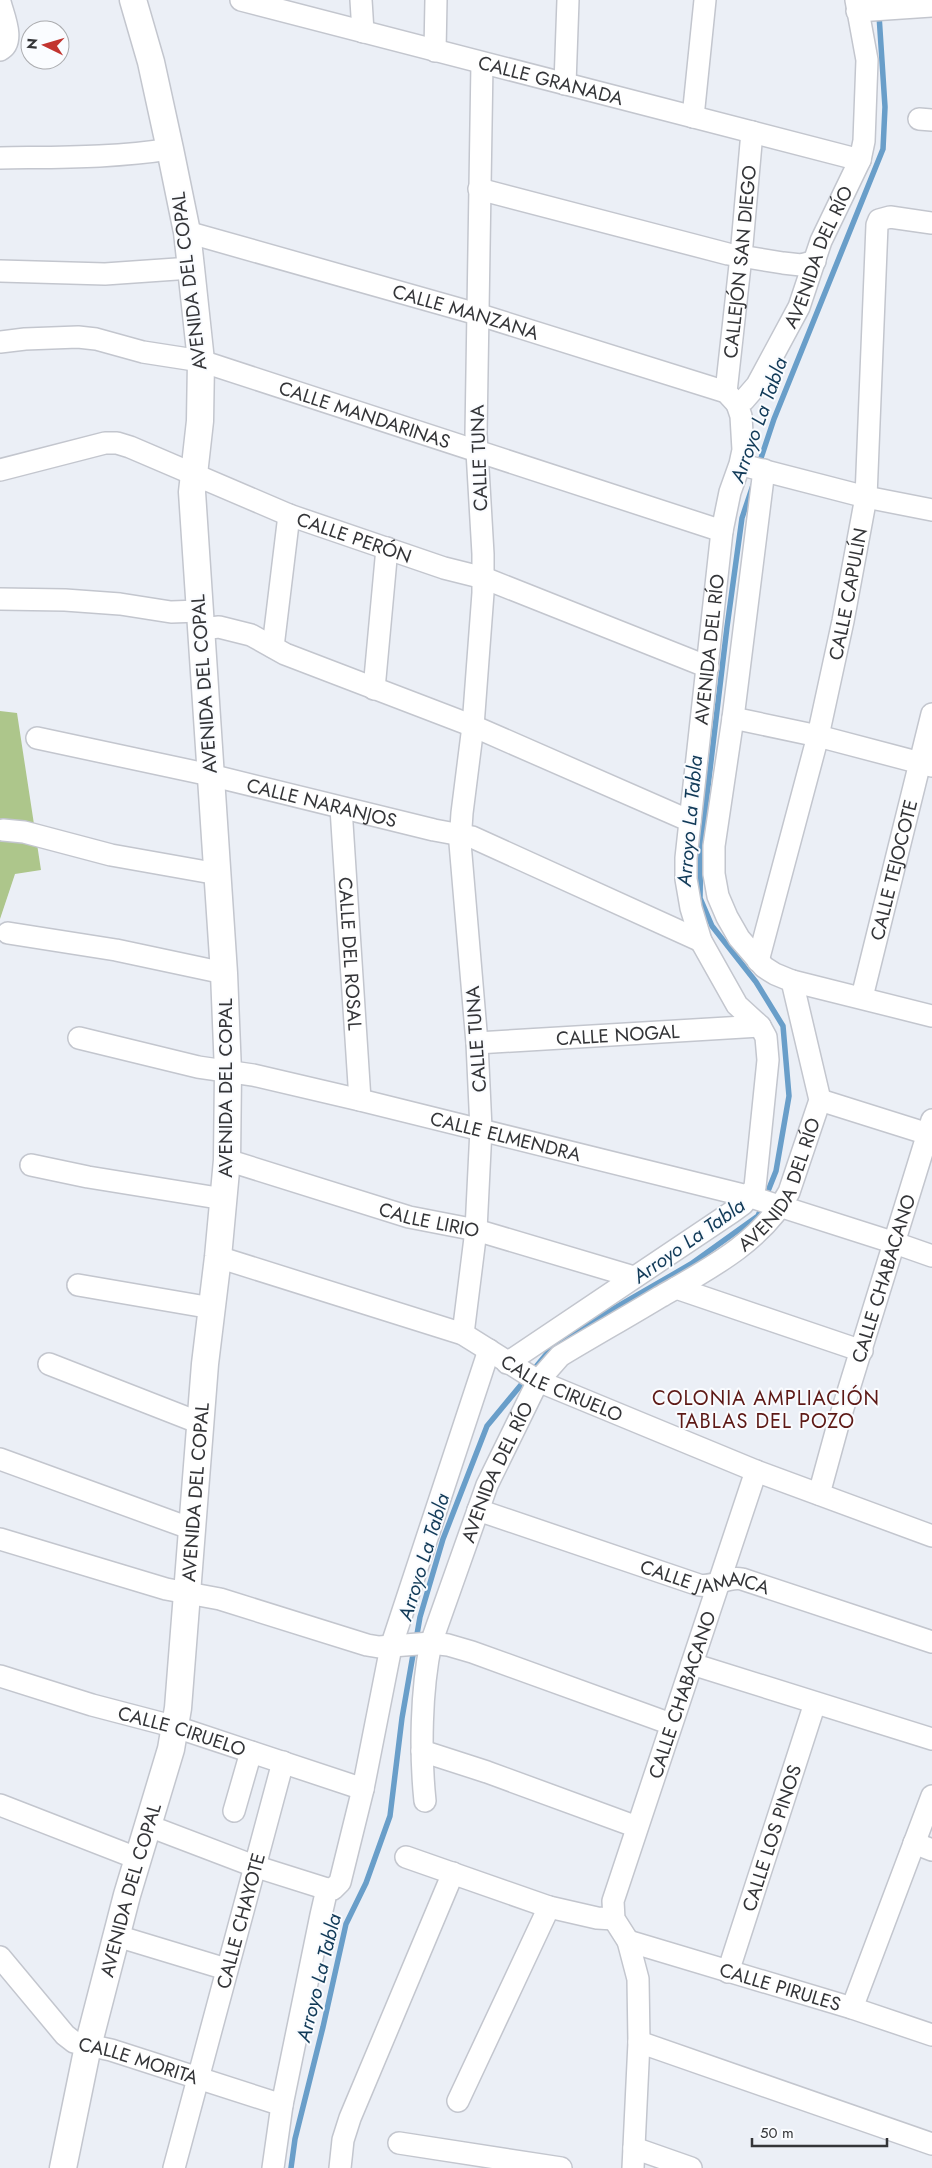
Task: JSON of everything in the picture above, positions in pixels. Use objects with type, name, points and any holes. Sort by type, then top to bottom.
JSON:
[{"type":"street","name":"AVENIDA DEL COPAL","points":[[62,2168],[88,2046],[176,1727],[189,1593],[200,1423],[227,1160],[228,1072],[224,973],[193,513],[193,474],[200,421],[201,361],[187,232],[151,62],[133,0]]},
{"type":"street","name":"CALLE GRANADA","points":[[242,0],[860,160]]},
{"type":"street","points":[[361,0],[363,32]]},
{"type":"street","points":[[435,51],[436,0]]},
{"type":"street","points":[[565,84],[568,0]]},
{"type":"street","points":[[693,117],[705,0]]},
{"type":"street","points":[[0,2],[8,34],[7,42],[4,48],[0,50]]},
{"type":"street","points":[[859,7],[932,6]]},
{"type":"street","name":"AVENIDA DEL RÍO","points":[[525,1373],[560,1356],[732,1254],[789,1192],[820,1100],[792,981],[775,974],[758,961],[739,938],[718,896],[714,874],[714,846],[733,718],[752,467],[742,437],[741,416],[731,398],[750,394],[799,307],[821,241],[860,160],[864,141],[867,60],[859,7]]},
{"type":"street","name":"CALLE TUNA","points":[[463,1334],[476,1230],[482,1129],[460,834],[473,726],[484,578],[477,452],[477,314],[482,63]]},
{"type":"street","name":"CALLEJÓN SAN DIEGO","points":[[731,398],[752,132]]},
{"type":"street","points":[[0,158],[115,155],[170,149]]},
{"type":"street","points":[[479,189],[741,256],[801,265],[815,261]]},
{"type":"street","name":"CALLE CAPULÍN","points":[[758,961],[818,736],[844,621],[866,497],[876,231],[879,220],[890,217],[932,223]]},
{"type":"street","name":"CALLE MANZANA","points":[[187,232],[477,314],[731,398]]},
{"type":"street","points":[[0,271],[105,274],[191,268]]},
{"type":"street","name":"CALLE MANDARINAS","points":[[0,342],[78,337],[96,339],[143,352],[201,361],[722,531]]},
{"type":"street","name":"CALLE PERÓN","points":[[0,470],[105,443],[116,443],[289,515],[444,568],[484,578],[708,667]]},
{"type":"street","points":[[752,467],[866,497],[932,510]]},
{"type":"street","name":"AVENIDA DEL RÍO","points":[[411,1645],[478,1510],[525,1373],[634,1277],[732,1212],[751,1197],[757,1177],[768,1060],[766,1037],[760,1026],[738,1005],[700,941],[690,908],[686,879],[686,858],[722,531],[730,492],[752,467]]},
{"type":"street","points":[[273,647],[289,515]]},
{"type":"street","points":[[374,689],[387,548]]},
{"type":"street","points":[[0,600],[65,600],[120,604],[171,612],[251,635],[285,654],[473,726],[690,822]]},
{"type":"street","name":"CALLE TEJOCOTE","points":[[862,997],[927,764],[932,714]]},
{"type":"street","points":[[733,718],[818,736],[927,764]]},
{"type":"street","name":"CALLE NARANJOS","points":[[37,738],[210,775],[341,808],[460,834]]},
{"type":"street","name":"CALLE DEL ROSAL","points":[[341,808],[360,1100]]},
{"type":"street","points":[[2,830],[24,832],[111,855],[218,874]]},
{"type":"street","points":[[460,834],[481,840],[700,941]]},
{"type":"street","points":[[8,933],[116,950],[224,973]]},
{"type":"street","points":[[792,981],[932,1016]]},
{"type":"street","name":"CALLE NOGAL","points":[[477,1043],[760,1026]]},
{"type":"street","name":"CALLE ELMENDRA","points":[[79,1038],[198,1067],[253,1075],[360,1100],[751,1197],[932,1256]]},
{"type":"street","points":[[820,1100],[930,1127]]},
{"type":"street","name":"CALLE CHABACANO","points":[[820,1494],[839,1421],[930,1127]]},
{"type":"street","name":"CALLE LIRIO","points":[[227,1160],[409,1217],[476,1230],[634,1277]]},
{"type":"street","points":[[31,1165],[224,1199]]},
{"type":"street","name":"CALLE CIRUELO","points":[[218,1257],[463,1334],[525,1373],[756,1471],[932,1536]]},
{"type":"street","points":[[78,1285],[212,1308]]},
{"type":"street","points":[[676,1288],[862,1351]]},
{"type":"street","name":"AVENIDA DEL RÍO","points":[[327,1889],[333,1889],[340,1882],[363,1789],[411,1645],[489,1350]]},
{"type":"street","points":[[49,1364],[200,1423]]},
{"type":"street","points":[[0,1459],[192,1529]]},
{"type":"street","name":"CALLE CHABACANO","points":[[614,1919],[613,1901],[756,1471]]},
{"type":"street","name":"CALLE JAMAICA","points":[[478,1510],[699,1585],[709,1586],[731,1578],[742,1579],[932,1642]]},
{"type":"street","points":[[0,1538],[166,1589],[220,1599],[367,1645],[411,1645],[472,1652],[671,1724]]},
{"type":"street","name":"AVENIDA DEL RÍO","points":[[411,1645],[427,1660],[422,1751],[426,1801]]},
{"type":"street","points":[[692,1664],[932,1739]]},
{"type":"street","name":"CALLE CIRUELO","points":[[0,1676],[92,1705],[176,1727],[363,1789]]},
{"type":"street","name":"CALLE LOS PINOS","points":[[728,1972],[815,1703]]},
{"type":"street","points":[[422,1751],[487,1772],[637,1827]]},
{"type":"street","points":[[234,1811],[251,1752]]},
{"type":"street","name":"CALLE CHAYOTE","points":[[174,2168],[283,1762]]},
{"type":"street","points":[[852,2008],[923,1847],[932,1796]]},
{"type":"street","points":[[0,1805],[139,1859]]},
{"type":"street","points":[[149,1826],[254,1866],[327,1889],[282,2105],[273,2168]]},
{"type":"street","points":[[406,1857],[549,1907],[597,1918],[614,1919],[628,1941],[638,1979],[639,2042],[634,2158],[691,2168]]},
{"type":"street","points":[[340,2168],[343,2140],[350,2118],[453,1873]]},
{"type":"street","points":[[458,2101],[549,1907]]},
{"type":"street","points":[[117,1936],[226,1969]]},
{"type":"street","name":"CALLE PIRULES","points":[[628,1941],[852,2008],[932,2035]]},
{"type":"street","name":"CALLE MORITA","points":[[0,1957],[65,2035],[74,2042],[111,2050],[282,2105]]},
{"type":"street","points":[[639,2042],[932,2144]]},
{"type":"street","points":[[399,2143],[561,2168]]},
{"type":"green space","points":[[0,711],[17,713],[41,870],[15,874],[0,919]]},
{"type":"waterway","name":"Arroyo La Tabla","points":[[759,464],[774,419],[883,149],[885,107],[879,15]]},
{"type":"waterway","name":"Arroyo La Tabla","points":[[416,1640],[420,1617],[443,1539],[487,1426],[549,1351],[608,1312],[691,1264],[758,1216],[776,1171],[789,1096],[783,1026],[756,982],[712,926],[700,898],[701,845],[727,627],[742,518],[753,485]]},
{"type":"waterway","name":"Arroyo La Tabla","points":[[291,2168],[295,2139],[346,1924],[366,1883],[390,1816],[402,1718],[414,1649]]},
{"type":"district","name":"COLONIA AMPLIACIÓN TABLAS DEL POZO","points":[[766,1410]]}]
